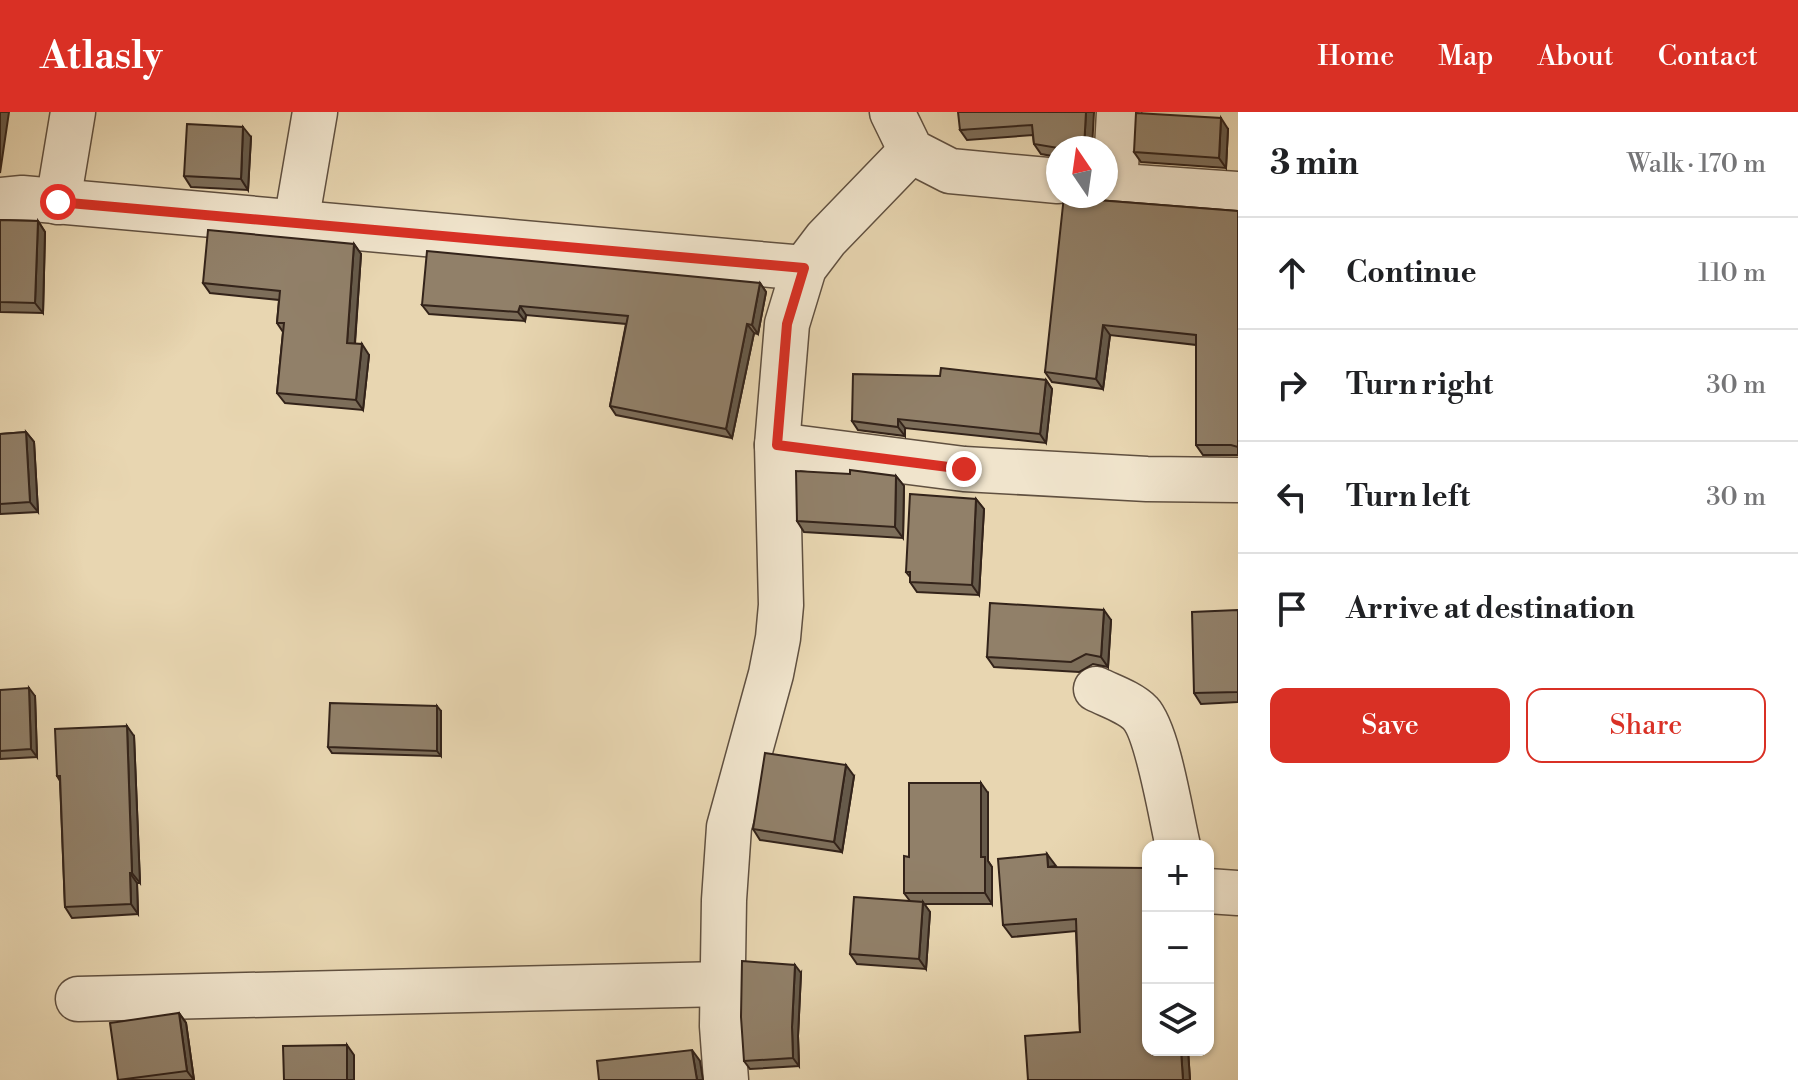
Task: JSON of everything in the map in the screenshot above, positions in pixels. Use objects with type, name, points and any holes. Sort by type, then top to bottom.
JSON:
[{"type":"street","points":[[58,202],[73,112]]},
{"type":"street","points":[[296,223],[315,112]]},
{"type":"street","points":[[892,112],[911,151],[950,171],[1046,180]]},
{"type":"street","points":[[1116,136],[1119,112]]},
{"type":"street","points":[[726,1080],[723,984],[729,827],[771,674],[780,616],[777,445],[787,324],[804,268],[826,239],[911,151]]},
{"type":"street","points":[[1118,186],[1238,194]]},
{"type":"street","points":[[0,200],[22,198],[804,268]]},
{"type":"street","points":[[777,445],[964,469],[1147,479],[1238,480]]},
{"type":"street","points":[[1096,689],[1137,710],[1145,720],[1153,739],[1177,840]]},
{"type":"street","points":[[1214,891],[1238,893]]},
{"type":"street","points":[[78,999],[723,984]]},
{"type":"building","points":[[958,112],[1086,112],[1085,136],[1046,136],[1046,146],[1034,144],[1032,125],[960,130]]},
{"type":"building","points":[[1136,113],[1221,118],[1219,158],[1134,152]]},
{"type":"building","points":[[187,124],[243,127],[241,179],[184,176]]},
{"type":"building","points":[[1118,202],[1238,211],[1238,447],[1196,445],[1196,335],[1103,325],[1096,379],[1045,372],[1063,208],[1118,208]]},
{"type":"building","points":[[0,220],[38,221],[35,303],[0,302]]},
{"type":"building","points":[[208,230],[354,244],[347,343],[362,344],[356,400],[277,393],[284,323],[277,323],[280,291],[203,283]]},
{"type":"building","points":[[427,251],[760,283],[752,325],[747,324],[726,429],[610,406],[628,316],[520,306],[518,312],[422,305]]},
{"type":"building","points":[[941,368],[1046,380],[1040,434],[898,419],[898,427],[852,421],[853,374],[940,376]]},
{"type":"building","points":[[26,432],[30,502],[0,504],[0,434]]},
{"type":"building","points":[[850,470],[896,476],[895,527],[797,521],[796,471],[850,474]]},
{"type":"building","points":[[910,494],[976,499],[972,585],[910,582],[910,572],[906,572]]},
{"type":"building","points":[[990,603],[1104,610],[1101,657],[1086,654],[1071,662],[987,657]]},
{"type":"building","points":[[1238,610],[1238,692],[1194,693],[1192,612]]},
{"type":"building","points":[[29,688],[31,749],[0,751],[0,690]]},
{"type":"building","points":[[330,703],[437,706],[437,751],[328,747]]},
{"type":"building","points":[[127,726],[131,904],[65,907],[55,729]]},
{"type":"building","points":[[765,753],[846,765],[834,842],[753,829]]},
{"type":"building","points":[[909,783],[981,783],[981,857],[985,857],[985,893],[904,893],[904,856],[909,857]]},
{"type":"building","points":[[1047,854],[1048,867],[1142,868],[1142,1056],[1181,1056],[1183,1080],[1028,1080],[1025,1036],[1080,1032],[1076,919],[1003,925],[998,859]]},
{"type":"building","points":[[854,897],[923,902],[919,959],[850,954]]},
{"type":"building","points":[[742,961],[795,965],[793,1058],[744,1061]]},
{"type":"building","points":[[179,1013],[187,1071],[118,1080],[110,1023]]},
{"type":"building","points":[[347,1045],[347,1080],[284,1080],[283,1046]]},
{"type":"building","points":[[692,1050],[697,1080],[599,1080],[597,1061]]},
{"type":"route","points":[[58,202],[804,268],[787,324],[777,445],[964,469]]}]
